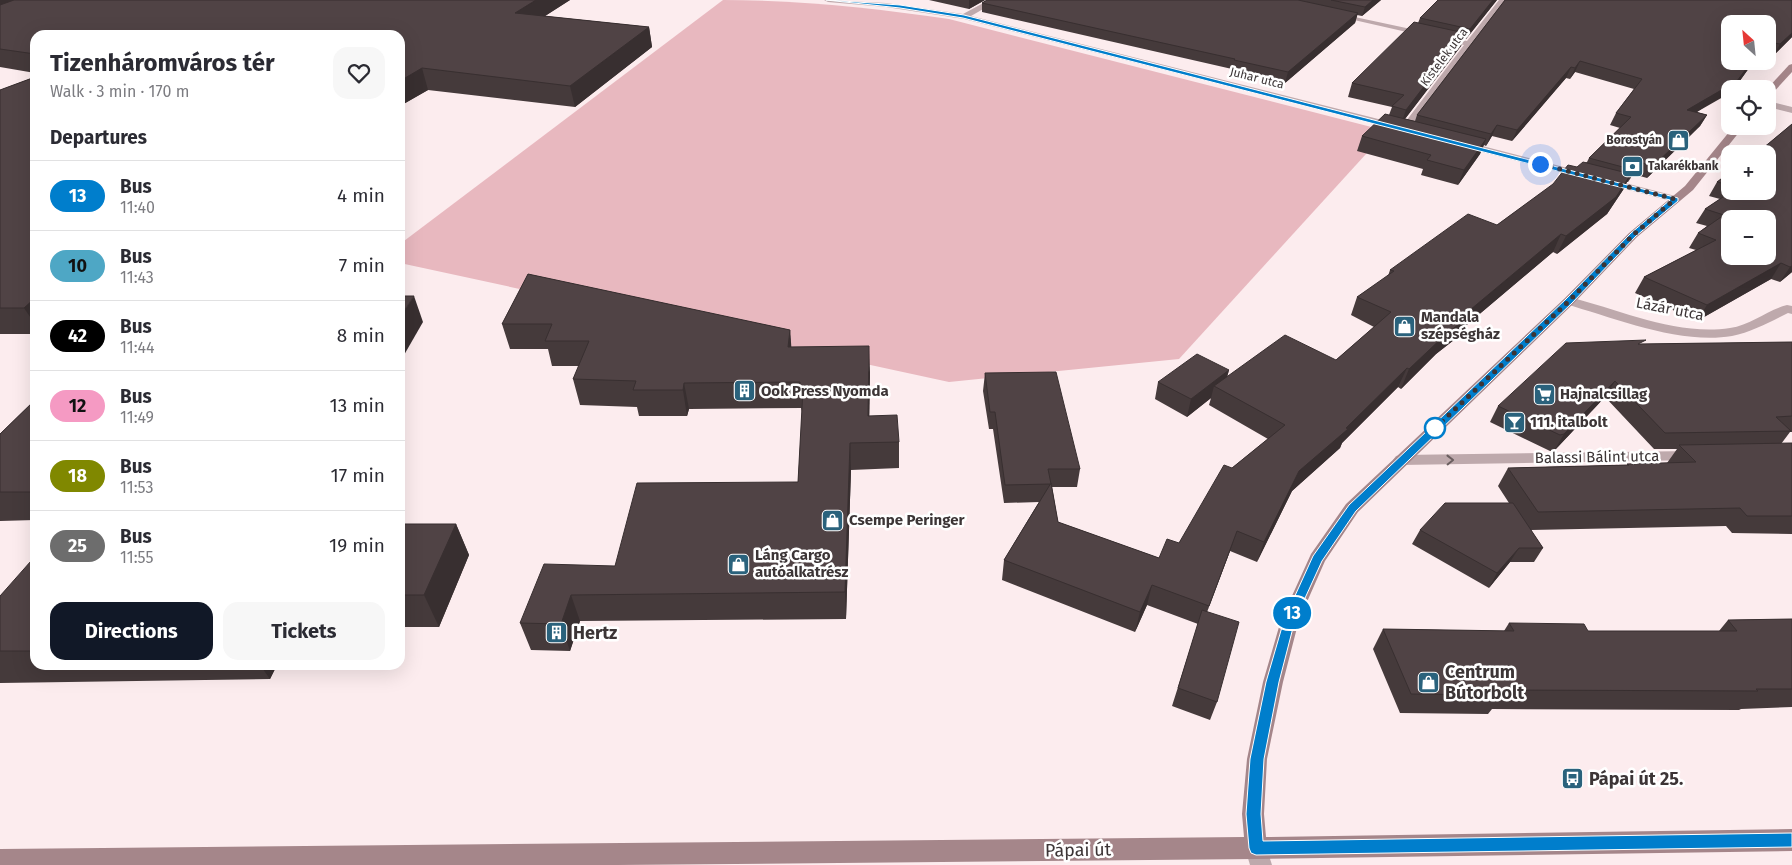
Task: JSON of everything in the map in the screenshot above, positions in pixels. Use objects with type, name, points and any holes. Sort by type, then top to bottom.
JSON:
[{"type":"street","name":"Juhar utca","points":[[828,0],[905,7],[964,17],[1410,130]]},
{"type":"street","points":[[964,17],[995,0]]},
{"type":"street","name":"Kistelek utca","points":[[1410,130],[1469,44],[1503,0]]},
{"type":"street","points":[[1325,13],[1469,44]]},
{"type":"street","points":[[1776,84],[1792,67]]},
{"type":"street","points":[[1776,106],[1792,110]]},
{"type":"street","points":[[1259,856],[1254,814],[1257,759],[1273,682],[1290,620],[1317,559],[1347,515],[1401,460],[1569,301],[1633,235],[1689,188],[1732,135]]},
{"type":"street","points":[[1454,142],[1588,177]]},
{"type":"street","points":[[1598,179],[1675,199]]},
{"type":"street","name":"Lázár utca","points":[[1569,301],[1658,325],[1694,332],[1730,332],[1790,308]]},
{"type":"street","name":"Balassi Bálint utca","points":[[1401,460],[1704,456]]},
{"type":"street","name":"Pápai út","points":[[0,860],[1259,856],[1792,840]]},
{"type":"shaded area","points":[[723,0],[836,5],[949,19],[1387,131],[1179,359],[949,382],[405,264],[405,240]]},
{"type":"building","points":[[14,0],[536,0],[515,13],[649,27],[570,86],[422,68],[405,78],[405,30],[30,30],[30,53],[0,49],[0,5]]},
{"type":"building","points":[[987,0],[1298,0],[1358,13],[1288,72],[982,3]]},
{"type":"building","points":[[1331,0],[1373,0],[1365,7]]},
{"type":"building","points":[[1438,0],[1493,0],[1470,29],[1420,18]]},
{"type":"building","points":[[1505,0],[1792,0],[1792,33],[1780,44],[1776,43],[1776,15],[1721,15],[1721,70],[1745,70],[1738,80],[1721,80],[1721,90],[1687,110],[1707,115],[1653,166],[1639,162],[1634,170],[1589,158],[1631,117],[1616,113],[1642,79],[1580,61],[1575,68],[1571,67],[1517,130],[1497,125],[1491,134],[1417,115]]},
{"type":"building","points":[[1414,22],[1465,33],[1406,110],[1392,106],[1404,95],[1352,83]]},
{"type":"building","points":[[30,79],[30,303],[24,308],[0,308],[0,90]]},
{"type":"building","points":[[1385,114],[1486,139],[1464,170],[1427,160],[1431,155],[1362,136]]},
{"type":"building","points":[[1792,124],[1792,266],[1781,263],[1707,305],[1644,277],[1716,240],[1698,233],[1721,217],[1721,265],[1776,265],[1776,210],[1721,210],[1721,214],[1705,209],[1721,198],[1721,200],[1776,200],[1776,145],[1767,145]]},
{"type":"building","points":[[1583,162],[1631,174],[1616,197],[1566,236],[1561,234],[1464,315],[1468,317],[1445,335],[1409,369],[1407,368],[1346,428],[1348,429],[1299,471],[1264,542],[1237,531],[1209,606],[1152,585],[1140,612],[1004,560],[1051,483],[1058,522],[1159,558],[1167,539],[1179,543],[1224,465],[1232,468],[1285,425],[1214,386],[1285,335],[1336,360],[1391,312],[1357,297],[1394,271],[1390,270],[1468,214],[1497,225],[1553,184],[1568,165],[1577,167]]},
{"type":"building","points":[[528,274],[790,330],[788,347],[869,346],[868,416],[897,415],[899,442],[850,443],[845,592],[571,595],[561,624],[520,623],[544,564],[615,566],[637,483],[798,482],[803,389],[800,389],[800,382],[684,383],[683,390],[633,390],[636,381],[573,379],[589,341],[545,341],[552,324],[502,324]]},
{"type":"building","points":[[405,296],[414,296],[405,310]]},
{"type":"building","points":[[1646,340],[1638,344],[1792,342],[1792,416],[1776,417],[1791,431],[1665,433],[1615,381],[1564,434],[1560,435],[1498,406],[1566,343]]},
{"type":"building","points":[[1197,354],[1229,370],[1191,399],[1158,382]]},
{"type":"building","points":[[1056,372],[1080,469],[1048,469],[1051,484],[1005,485],[995,412],[990,412],[985,373]]},
{"type":"building","points":[[30,405],[30,492],[0,492],[0,434]]},
{"type":"building","points":[[1792,443],[1792,516],[1747,516],[1740,508],[1538,512],[1508,468],[1696,462],[1679,445]]},
{"type":"building","points":[[1445,503],[1513,503],[1543,548],[1519,548],[1497,573],[1420,530]]},
{"type":"building","points":[[405,524],[456,524],[424,595],[405,595]]},
{"type":"building","points":[[30,562],[30,651],[0,651],[0,596]]},
{"type":"building","points":[[1202,610],[1239,622],[1217,702],[1178,688]]},
{"type":"building","points":[[1792,619],[1792,689],[1756,689],[1758,691],[1499,690],[1501,695],[1411,694],[1383,629],[1514,631],[1509,623],[1584,624],[1588,631],[1737,631],[1728,620]]},
{"type":"bus line","name":"13","points":[[828,0],[915,8],[964,17],[1675,199],[1633,235],[1569,301],[1352,508],[1317,559],[1290,620],[1273,682],[1257,759],[1254,814],[1256,848],[1792,840]]},
{"type":"place","name":"Borostyán","points":[[1678,140]]},
{"type":"place","name":"Takarékbank","points":[[1632,166]]},
{"type":"place","name":"Mandala szépségház","points":[[1405,326]]},
{"type":"place","name":"Ook Press Nyomda","points":[[745,391]]},
{"type":"place","name":"Hajnalcsillag","points":[[1544,394]]},
{"type":"place","name":"111. italbolt","points":[[1514,422]]},
{"type":"place","name":"Csempe Peringer","points":[[833,520]]},
{"type":"place","name":"Láng Cargo autóalkatrész","points":[[739,564]]},
{"type":"place","name":"Hertz","points":[[557,633]]},
{"type":"place","name":"Centrum Bútorbolt","points":[[1429,682]]},
{"type":"place","name":"Pápai út 25.","points":[[1573,779]]},
{"type":"route","points":[[1435,428],[1429,434],[1569,301],[1633,235],[1675,199],[1540,164]]}]
